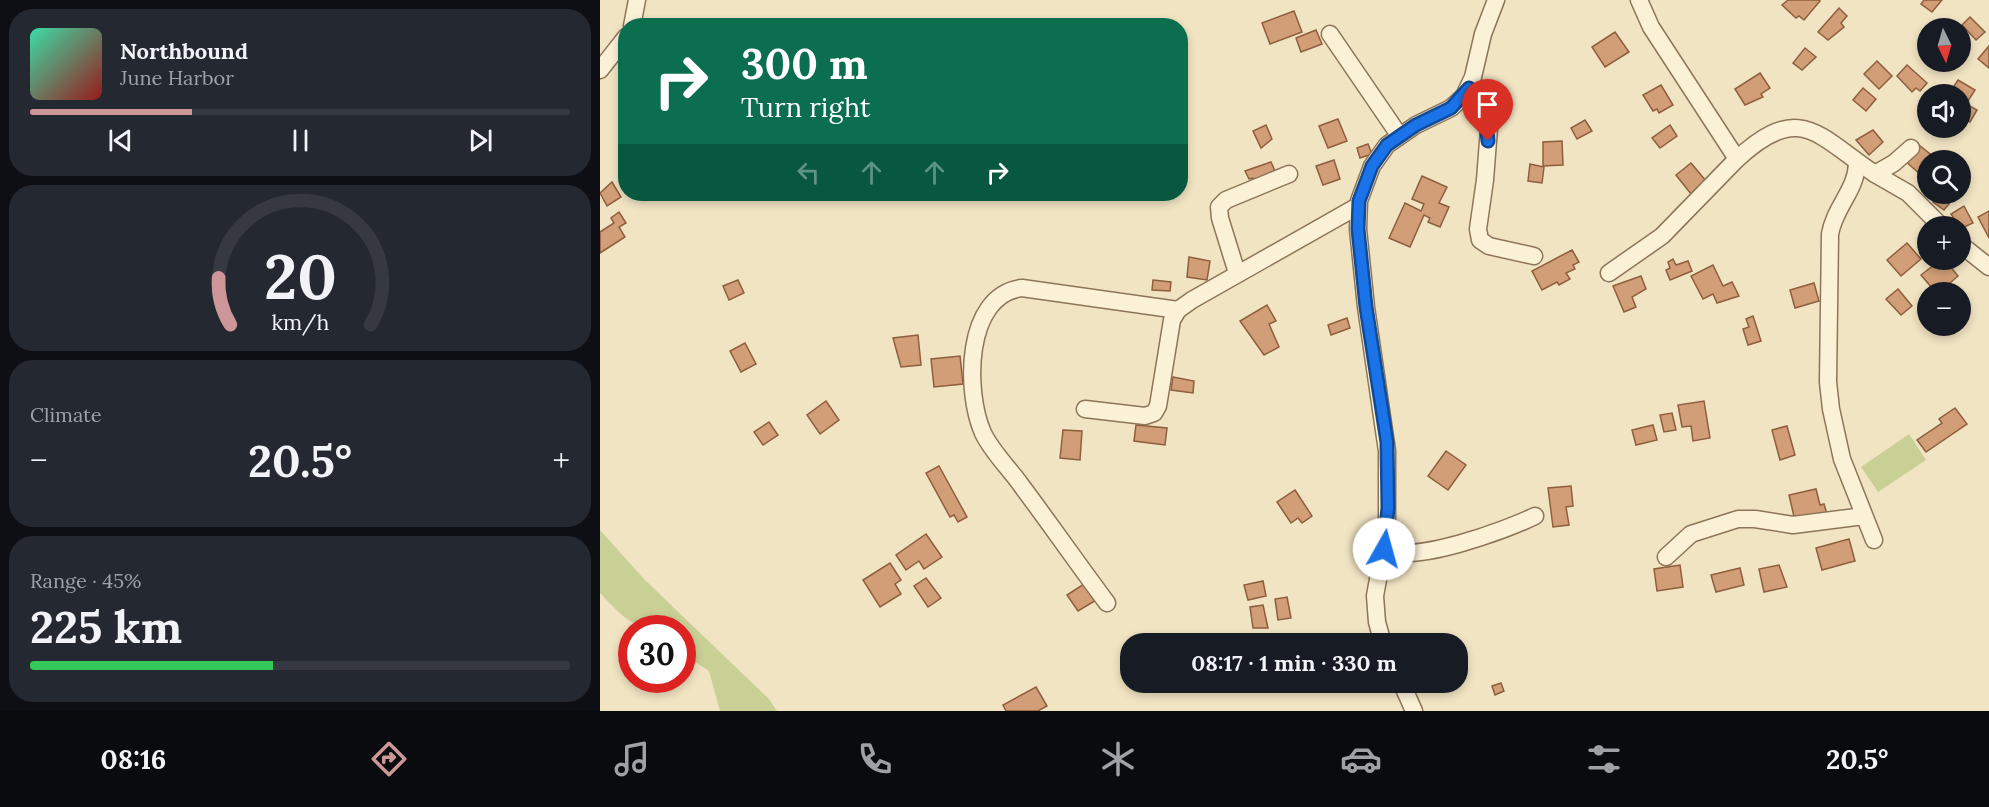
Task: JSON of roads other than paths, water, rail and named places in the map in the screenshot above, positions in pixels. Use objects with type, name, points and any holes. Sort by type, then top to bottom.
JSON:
[{"type":"street","points":[[634,18],[637,0]]},
{"type":"street","points":[[1380,633],[1375,596],[1384,549],[1388,508],[1387,442],[1366,307],[1358,235],[1358,206],[1363,187],[1375,161],[1387,145],[1399,135],[1451,108],[1469,88],[1485,28],[1496,0]]},
{"type":"street","points":[[1639,0],[1651,27],[1737,159]]},
{"type":"street","points":[[1330,34],[1399,135]]},
{"type":"street","points":[[600,70],[618,48]]},
{"type":"street","points":[[1469,88],[1483,107],[1489,128],[1478,229],[1480,240],[1493,247],[1534,256]]},
{"type":"street","points":[[1609,273],[1662,236],[1737,159],[1767,135],[1794,127],[1818,133],[1875,174],[1904,190],[1931,216]]},
{"type":"street","points":[[1875,174],[1894,163],[1911,148]]},
{"type":"street","points":[[1857,162],[1855,184],[1838,210],[1830,234],[1828,382],[1832,417],[1842,459],[1874,540]]},
{"type":"street","points":[[1237,273],[1220,218],[1219,207],[1226,200],[1289,174]]},
{"type":"street","points":[[1085,409],[1145,416],[1156,411],[1171,324],[1178,310],[1237,273],[1358,206]]},
{"type":"street","points":[[1971,253],[1989,267]]},
{"type":"street","points":[[1107,603],[984,433],[975,392],[978,326],[1000,297],[1022,288],[1178,310]]},
{"type":"street","points":[[1384,549],[1396,554],[1412,554],[1492,535],[1535,516]]},
{"type":"street","points":[[1666,557],[1691,534],[1738,519],[1755,519],[1793,525],[1864,516]]},
{"type":"street","points":[[1406,693],[1414,711]]}]
